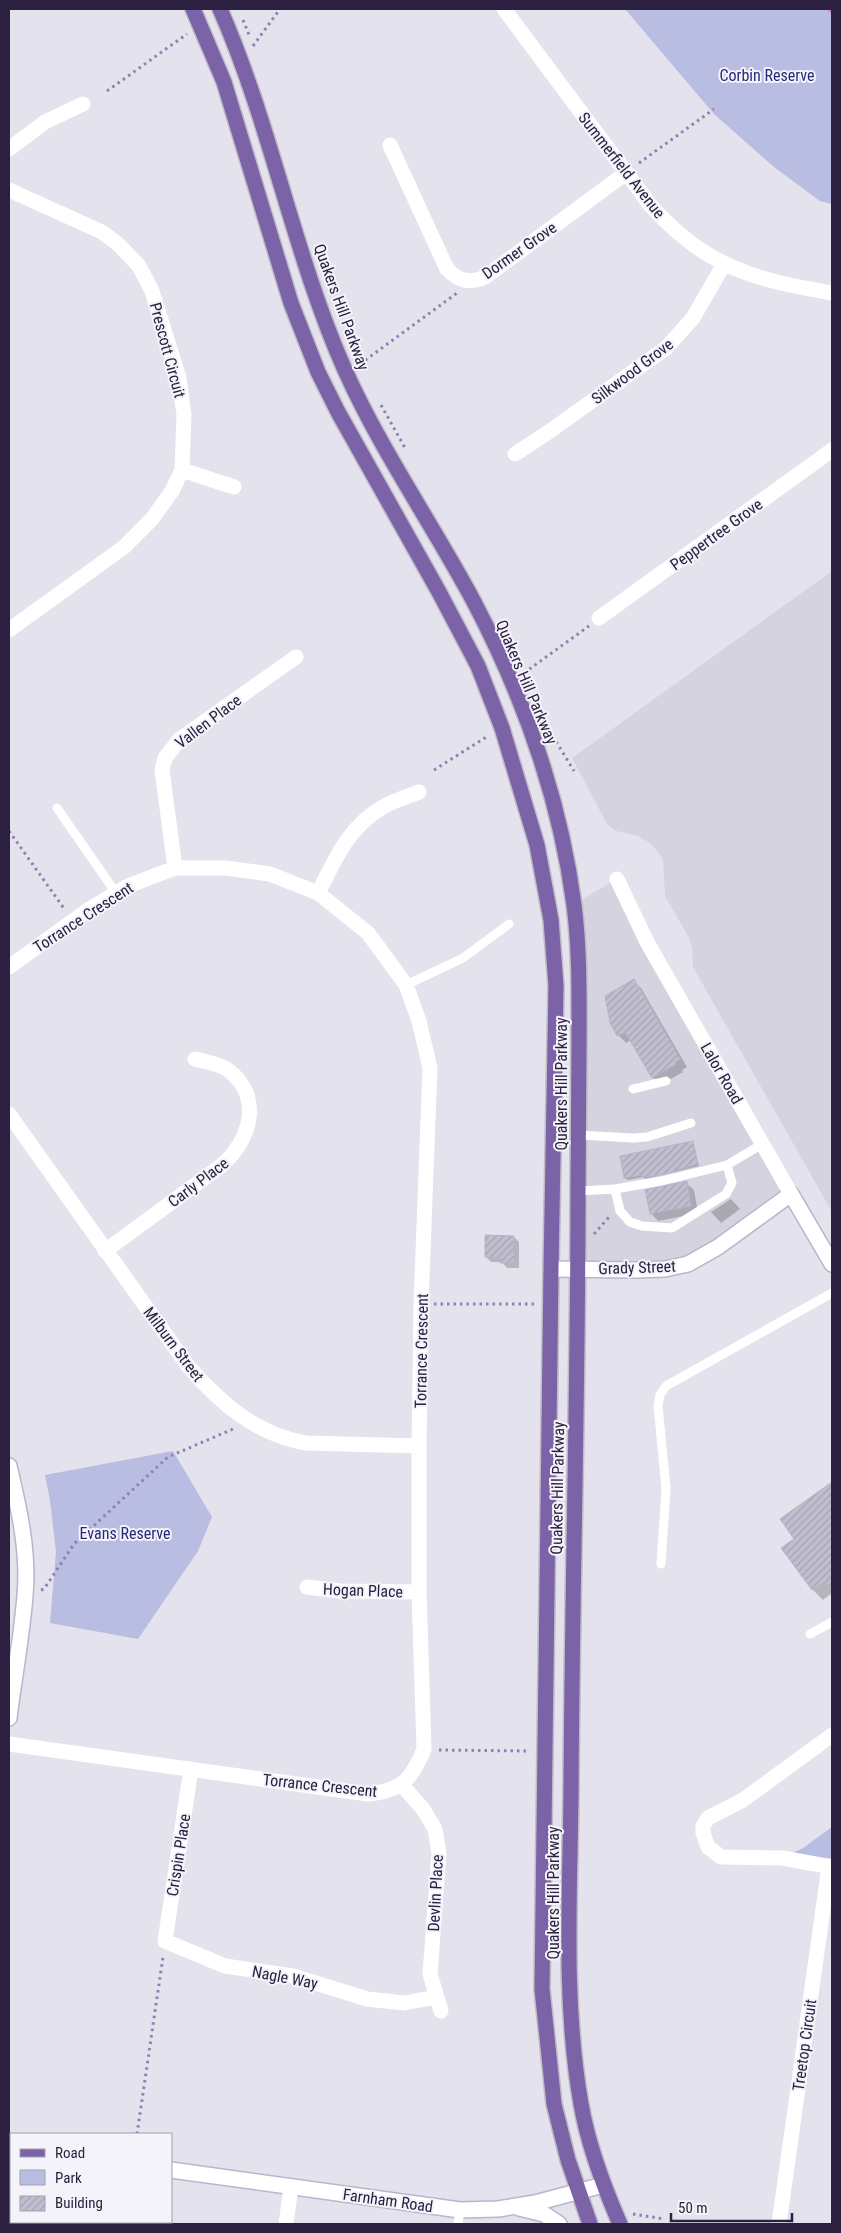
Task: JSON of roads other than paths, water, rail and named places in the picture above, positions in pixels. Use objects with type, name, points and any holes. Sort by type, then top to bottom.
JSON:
[{"type":"main road","name":"Quakers Hill Parkway","points":[[193,9],[224,82],[291,303],[318,372],[338,412],[478,666],[502,728],[538,845],[550,920],[556,986],[542,1989],[554,2104],[577,2192],[590,2224]]},
{"type":"main road","name":"Quakers Hill Parkway","points":[[220,9],[259,109],[316,296],[331,338],[368,417],[472,598],[498,650],[526,718],[550,786],[574,904],[580,973],[570,1985],[581,2105],[603,2185],[625,2222]]},
{"type":"street","name":"Summerfield Avenue","points":[[504,9],[651,206],[677,232],[706,254],[724,264],[770,282],[832,293]]},
{"type":"street","points":[[9,148],[45,122],[83,104]]},
{"type":"street","name":"Dormer Grove","points":[[390,146],[447,269],[464,281],[471,282],[484,277],[626,173]]},
{"type":"street","name":"Prescott Circuit","points":[[9,190],[102,232],[118,244],[139,266],[152,290],[179,378],[184,415],[182,470],[172,491],[139,535],[9,630]]},
{"type":"street","name":"Silkwood Grove","points":[[515,454],[550,432],[666,348],[693,318],[724,264]]},
{"type":"street","name":"Peppertree Grove","points":[[599,618],[832,450]]},
{"type":"street","points":[[182,470],[234,487]]},
{"type":"street","name":"Vallen Place","points":[[175,868],[162,770],[165,758],[180,739],[296,657]]},
{"type":"street","points":[[318,893],[344,843],[358,824],[384,806],[419,792]]},
{"type":"street","name":"Torrance Crescent","points":[[9,967],[88,910],[116,893],[128,886],[175,868],[226,868],[270,874],[318,893],[368,933],[406,985],[419,1021],[430,1068],[421,1304],[419,1446],[418,1592],[424,1749],[416,1768],[402,1785],[387,1793],[368,1794],[9,1744]]},
{"type":"street","name":"Lalor Road","points":[[617,879],[647,942],[831,1261]]},
{"type":"street","name":"Carly Place","points":[[105,1251],[231,1158],[244,1138],[250,1111],[248,1099],[242,1088],[228,1070],[218,1065],[195,1059]]},
{"type":"street","name":"Milburn Street","points":[[9,1114],[188,1366],[207,1386],[252,1424],[288,1440],[306,1443],[419,1446]]},
{"type":"street","name":"Grady Street","points":[[551,1269],[665,1269],[688,1264],[718,1247],[791,1194]]},
{"type":"street","points":[[9,1466],[21,1522],[25,1554],[26,1594],[9,1718]]},
{"type":"street","name":"Hogan Place","points":[[307,1587],[340,1591],[418,1592]]},
{"type":"street","name":"Treetop Circuit","points":[[779,2224],[831,1866],[782,1858],[721,1857],[708,1847],[703,1833],[703,1826],[708,1818],[743,1800],[832,1735]]},
{"type":"street","name":"Crispin Place","points":[[165,1941],[191,1769]]},
{"type":"street","name":"Devlin Place","points":[[402,1785],[423,1809],[435,1829],[440,1854],[430,1974],[439,2004]]},
{"type":"street","name":"Nagle Way","points":[[165,1941],[225,1966],[292,1976],[366,2000],[439,2004]]},
{"type":"street","name":"Farnham Road","points":[[172,2170],[291,2187],[459,2217],[513,2207],[603,2185]]},
{"type":"street","points":[[286,2224],[291,2187]]},
{"type":"street","points":[[513,2207],[544,2214],[559,2224]]},
{"type":"lane","points":[[57,808],[116,893]]},
{"type":"lane","points":[[406,985],[463,958],[509,924]]},
{"type":"lane","points":[[634,1089],[666,1081]]},
{"type":"lane","points":[[578,1135],[647,1137],[691,1123]]},
{"type":"lane","points":[[578,1191],[616,1189],[661,1181],[727,1165],[764,1143]]},
{"type":"lane","points":[[616,1189],[618,1207],[626,1218],[634,1224],[672,1228],[726,1194],[732,1183],[727,1165]]},
{"type":"lane","points":[[662,1564],[666,1488],[658,1406],[660,1395],[666,1386],[832,1293]]},
{"type":"lane","points":[[810,1634],[832,1622]]},
{"type":"park label","name":"Corbin Reserve","points":[[767,75]]},
{"type":"park label","name":"Evans Reserve","points":[[125,1533]]}]
